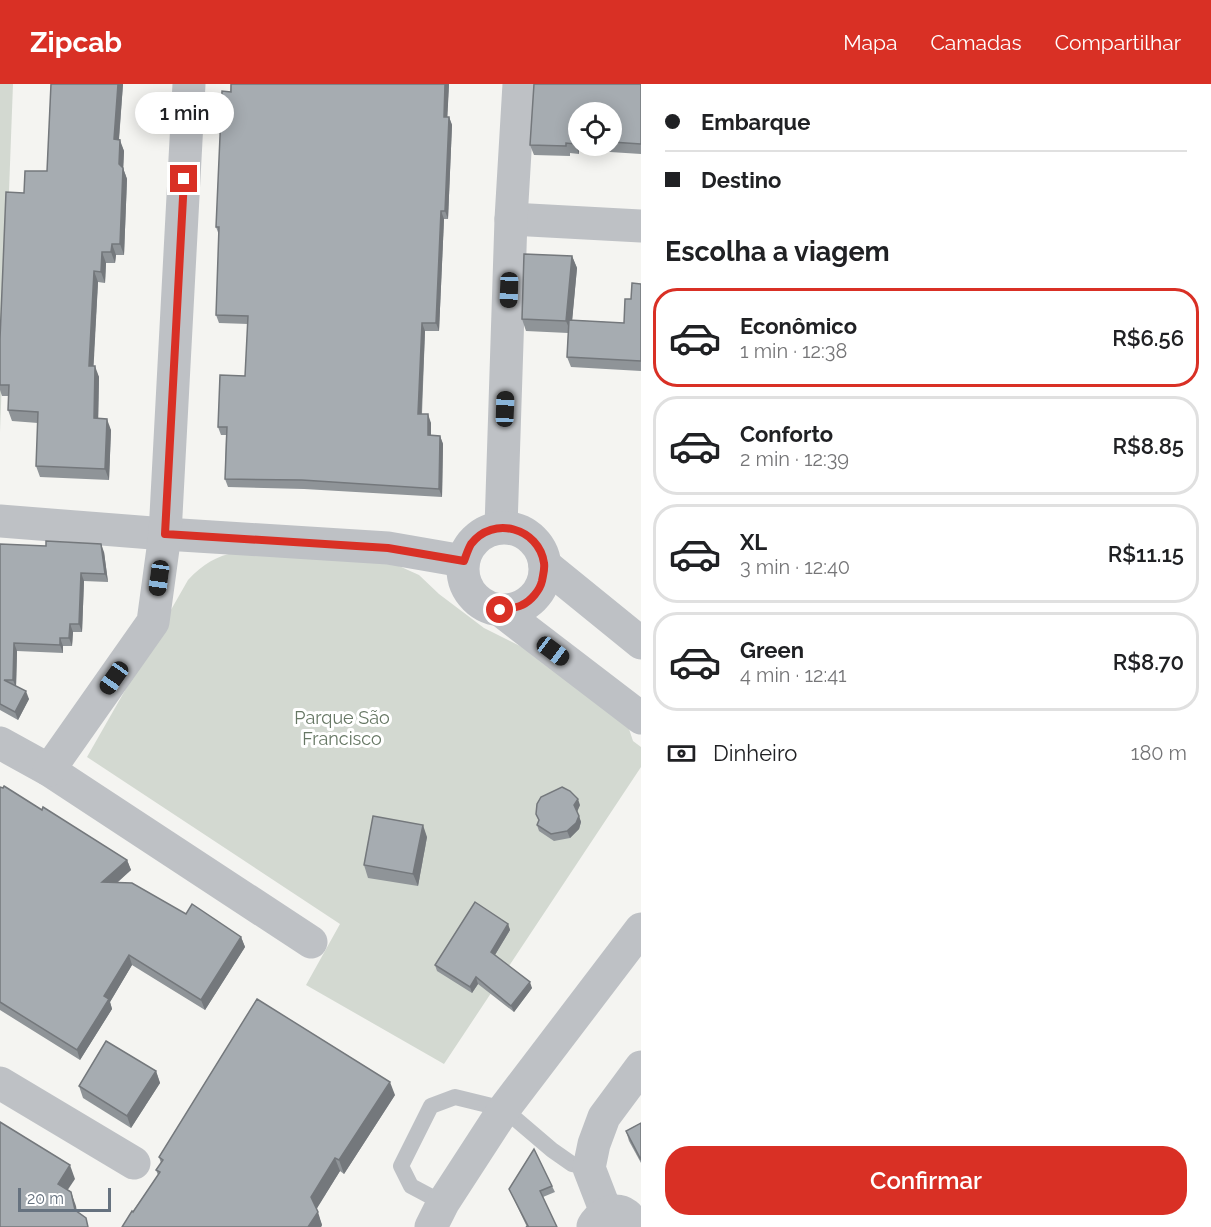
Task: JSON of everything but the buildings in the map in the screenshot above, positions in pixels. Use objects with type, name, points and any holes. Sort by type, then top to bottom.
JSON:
[{"type":"street","points":[[49,770],[153,622],[165,534],[189,84]]},
{"type":"street","points":[[501,527],[519,84]]},
{"type":"street","points":[[512,219],[641,226]]},
{"type":"street","points":[[0,521],[388,548],[464,561]]},
{"type":"street","points":[[500,610],[523,605],[540,589],[545,565],[541,550],[531,537],[517,529],[501,527],[484,533],[471,545],[464,561],[464,579],[472,594],[484,605],[500,610],[641,718]]},
{"type":"street","points":[[545,565],[641,643]]},
{"type":"street","points":[[0,743],[49,770],[311,942]]},
{"type":"street","points":[[437,1215],[504,1109],[641,929]]},
{"type":"street","points":[[600,1222],[589,1168],[594,1144],[604,1117],[641,1067]]},
{"type":"street","points":[[0,1083],[134,1164]]},
{"type":"lane","points":[[437,1215],[411,1186],[401,1166],[430,1106],[454,1097],[504,1109],[572,1164],[589,1168]]},
{"type":"green space","points":[[0,84],[13,84],[0,432]]},
{"type":"green space","name":"Parque São Francisco","points":[[237,552],[374,560],[399,566],[419,575],[439,594],[484,628],[534,653],[627,723],[633,741],[641,747],[641,767],[444,1064],[306,985],[340,924],[87,757],[188,580],[210,562]]},
{"type":"route","points":[[184,179],[165,534],[388,548],[464,561],[471,545],[484,533],[501,527],[517,529],[531,537],[541,550],[545,565],[543,577],[540,589],[523,605],[500,610]]}]
